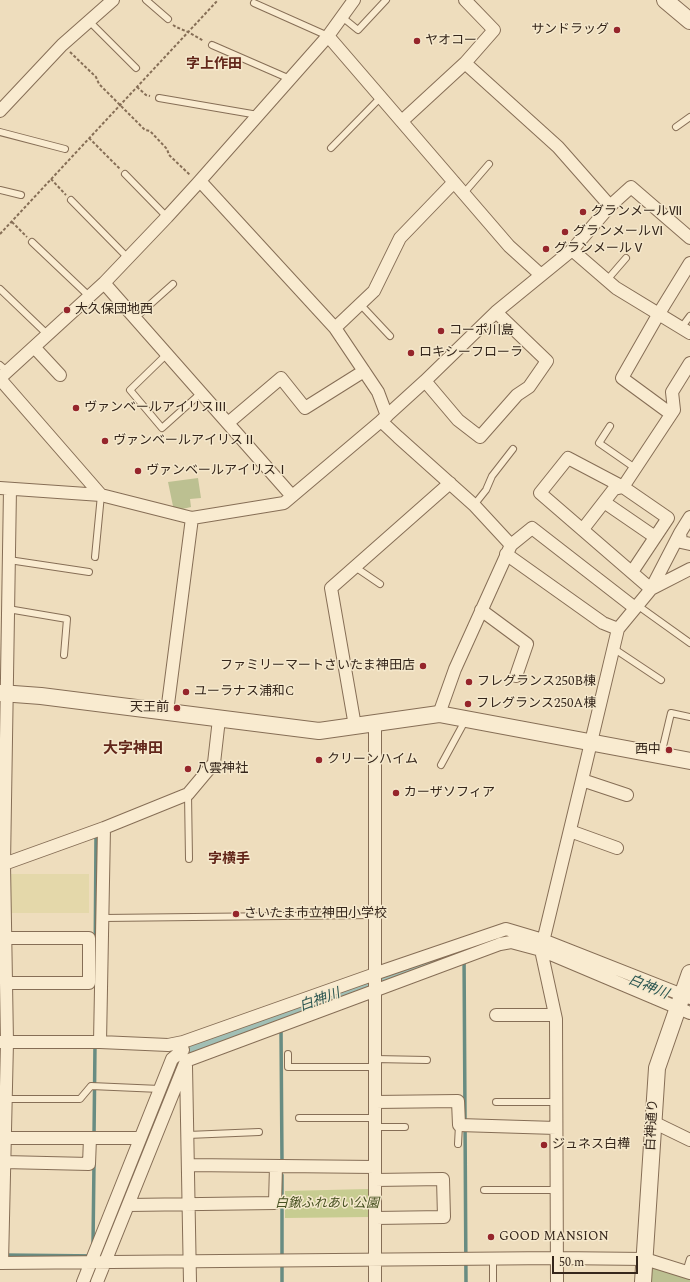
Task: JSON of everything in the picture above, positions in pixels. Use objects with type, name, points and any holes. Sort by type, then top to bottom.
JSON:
[{"type":"street","points":[[0,111],[62,45],[113,0]]},
{"type":"street","points":[[101,496],[2,373],[48,335],[90,297],[128,258],[199,182],[328,36],[354,0]]},
{"type":"street","points":[[402,121],[465,63],[494,30],[465,0]]},
{"type":"street","points":[[674,2],[690,21]]},
{"type":"street","points":[[328,36],[509,246],[541,275]]},
{"type":"street","points":[[465,63],[558,147],[610,206]]},
{"type":"street","points":[[199,182],[335,328],[378,392],[384,418],[398,437],[474,504],[508,550],[604,623],[618,629]]},
{"type":"street","points":[[335,328],[374,290],[400,238],[454,182]]},
{"type":"street","points":[[688,1273],[645,1259],[493,1258],[1,1263],[5,1138],[4,1042],[6,983],[6,938],[2,864],[4,693],[9,560],[5,488],[101,496],[192,518],[284,503],[384,418],[425,381],[496,312],[572,250],[610,206],[631,187],[690,238]]},
{"type":"street","points":[[572,250],[616,288],[686,331]]},
{"type":"street","points":[[671,414],[622,378],[658,314],[690,263]]},
{"type":"street","points":[[104,283],[292,496]]},
{"type":"street","points":[[425,381],[458,420],[480,437],[517,395],[529,387],[547,361],[496,312]]},
{"type":"street","points":[[34,347],[60,375]]},
{"type":"street","points":[[583,529],[614,489],[623,486],[674,410],[672,392],[689,365]]},
{"type":"street","points":[[228,423],[281,378],[305,408],[364,371]]},
{"type":"street","points":[[632,572],[668,518],[623,486],[568,458],[540,493],[651,589]]},
{"type":"street","points":[[355,726],[331,588],[450,483]]},
{"type":"street","points":[[604,502],[655,537]]},
{"type":"street","points":[[556,1282],[556,1015],[542,945],[618,629],[651,589],[690,517]]},
{"type":"street","points":[[167,712],[192,518]]},
{"type":"street","points":[[439,714],[455,669],[508,550],[532,528],[636,607]]},
{"type":"street","points":[[680,534],[681,542],[690,544]]},
{"type":"street","points":[[651,589],[690,570]]},
{"type":"street","points":[[481,610],[527,644],[516,676]]},
{"type":"street","points":[[4,693],[41,696],[319,732],[439,714],[690,761]]},
{"type":"street","points":[[2,864],[104,828],[188,794],[214,763],[219,719]]},
{"type":"street","points":[[375,723],[375,1282]]},
{"type":"street","points":[[582,780],[627,795]]},
{"type":"street","points":[[100,1042],[104,828]]},
{"type":"street","points":[[570,831],[617,848]]},
{"type":"street","points":[[83,1282],[172,1059],[184,1051],[377,972],[506,929],[683,1003]]},
{"type":"street","points":[[6,938],[90,938],[89,983],[6,983]]},
{"type":"street","points":[[4,1042],[100,1042],[168,1045],[184,1051],[375,991],[500,944],[511,942],[542,945]]},
{"type":"street","name":"白神通り","points":[[643,1282],[657,1068],[683,1003],[690,973]]},
{"type":"street","points":[[496,1015],[556,1015]]},
{"type":"street","points":[[184,1051],[188,1135],[190,1282]]},
{"type":"street","points":[[97,1282],[128,1205],[184,1051]]},
{"type":"street","points":[[375,1102],[458,1101],[459,1125],[556,1128]]},
{"type":"street","points":[[654,1122],[690,1140]]},
{"type":"street","points":[[5,1138],[140,1138]]},
{"type":"street","points":[[4,1162],[89,1164],[90,1138]]},
{"type":"street","points":[[188,1165],[375,1167]]},
{"type":"street","points":[[128,1205],[275,1203],[276,1166]]},
{"type":"street","points":[[375,1180],[443,1179],[444,1217],[375,1218]]},
{"type":"street","points":[[105,1262],[105,1282]]},
{"type":"lane","points":[[146,0],[168,20]]},
{"type":"lane","points":[[342,17],[358,30],[386,0]]},
{"type":"lane","points":[[254,3],[328,36]]},
{"type":"lane","points":[[89,21],[136,68]]},
{"type":"lane","points":[[212,45],[290,79]]},
{"type":"lane","points":[[331,148],[381,97]]},
{"type":"lane","points":[[159,98],[258,115]]},
{"type":"lane","points":[[676,126],[690,117]]},
{"type":"lane","points":[[0,132],[65,148]]},
{"type":"lane","points":[[464,194],[489,164]]},
{"type":"lane","points":[[125,174],[167,216]]},
{"type":"lane","points":[[0,190],[21,195]]},
{"type":"lane","points":[[71,200],[128,258]]},
{"type":"lane","points":[[32,242],[90,297]]},
{"type":"lane","points":[[607,280],[626,258]]},
{"type":"lane","points":[[135,318],[173,284]]},
{"type":"lane","points":[[0,289],[48,335]]},
{"type":"lane","points":[[360,304],[390,336]]},
{"type":"lane","points":[[686,331],[690,316]]},
{"type":"lane","points":[[167,354],[130,390],[162,428],[201,392]]},
{"type":"lane","points":[[610,426],[599,443],[635,468]]},
{"type":"lane","points":[[474,504],[486,490],[492,476],[513,449]]},
{"type":"lane","points":[[95,557],[101,496]]},
{"type":"lane","points":[[9,560],[89,572]]},
{"type":"lane","points":[[355,567],[380,584]]},
{"type":"lane","points":[[636,607],[690,643]]},
{"type":"lane","points":[[8,609],[67,619],[64,655]]},
{"type":"lane","points":[[613,648],[661,680]]},
{"type":"lane","points":[[661,756],[671,713],[690,718]]},
{"type":"lane","points":[[441,765],[466,719]]},
{"type":"lane","points":[[188,794],[189,859]]},
{"type":"lane","points":[[103,918],[375,915]]},
{"type":"lane","points":[[288,1054],[288,1067],[427,1060]]},
{"type":"lane","points":[[4,1095],[80,1099],[91,1086],[160,1089]]},
{"type":"lane","points":[[496,1102],[556,1102]]},
{"type":"lane","points":[[299,1118],[405,1126]]},
{"type":"lane","points":[[458,1144],[459,1125]]},
{"type":"lane","points":[[188,1135],[259,1132]]},
{"type":"lane","points":[[484,1190],[556,1190]]},
{"type":"lane","points":[[493,1258],[493,1282]]},
{"type":"lane","points":[[688,1273],[690,1259]]},
{"type":"path","points":[[0,234],[218,0]]},
{"type":"path","points":[[168,20],[176,28],[188,32],[212,45]]},
{"type":"path","points":[[62,45],[96,77],[99,84],[145,130],[150,131],[167,149],[169,155],[199,182]]},
{"type":"path","points":[[137,87],[146,95],[159,98]]},
{"type":"path","points":[[89,138],[125,174]]},
{"type":"path","points":[[51,179],[71,200]]},
{"type":"path","points":[[12,222],[32,242]]},
{"type":"shaded area","points":[[11,874],[89,874],[89,913],[11,913]]},
{"type":"green space","points":[[198,478],[201,498],[190,499],[191,507],[174,511],[168,482]]},
{"type":"green space","name":"白鍬ふれあい公園","points":[[369,1189],[369,1217],[285,1218],[285,1191]]},
{"type":"green space","points":[[654,1267],[690,1279],[690,1282],[650,1282],[651,1269]]},
{"type":"waterway","points":[[95,977],[96,836]]},
{"type":"waterway","name":"白神川","points":[[90,1282],[182,1055],[197,1045],[418,968],[502,936],[521,938],[534,943]]},
{"type":"waterway","points":[[464,951],[466,1282]]},
{"type":"waterway","name":"白神川","points":[[602,969],[690,1006]]},
{"type":"waterway","name":"白神川","points":[[281,1015],[281,1023]]},
{"type":"waterway","points":[[281,1029],[282,1163]]},
{"type":"waterway","points":[[94,1137],[95,1045]]},
{"type":"waterway","points":[[93,1245],[94,1163]]},
{"type":"waterway","points":[[282,1175],[282,1282]]},
{"type":"waterway","points":[[4,1255],[100,1256]]},
{"type":"place","name":"サンドラッグ","points":[[617,30]]},
{"type":"place","name":"ヤオコー","points":[[417,41]]},
{"type":"place","name":"グランメールⅦ","points":[[583,212]]},
{"type":"place","name":"グランメールⅥ","points":[[565,232]]},
{"type":"place","name":"グランメールⅤ","points":[[546,249]]},
{"type":"place","name":"大久保団地西","points":[[67,310]]},
{"type":"place","name":"コーポ川島","points":[[441,331]]},
{"type":"place","name":"ロキシーフローラ","points":[[411,353]]},
{"type":"place","name":"ヴァンベールアイリスⅢ","points":[[76,408]]},
{"type":"place","name":"ヴァンベールアイリスⅡ","points":[[105,441]]},
{"type":"place","name":"ヴァンベールアイリスⅠ","points":[[138,471]]},
{"type":"place","name":"ファミリーマートさいたま神田店","points":[[423,666]]},
{"type":"place","name":"フレグランス250B棟","points":[[469,682]]},
{"type":"place","name":"ユーラナス浦和C","points":[[186,692]]},
{"type":"place","name":"フレグランス250A棟","points":[[468,704]]},
{"type":"place","name":"天王前","points":[[177,708]]},
{"type":"place","name":"西中","points":[[669,750]]},
{"type":"place","name":"クリーンハイム","points":[[319,760]]},
{"type":"place","name":"八雲神社","points":[[188,769]]},
{"type":"place","name":"カーザソフィア","points":[[396,793]]},
{"type":"place","name":"さいたま市立神田小学校","points":[[236,914]]},
{"type":"place","name":"ジュネス白樺","points":[[544,1145]]},
{"type":"place","name":"GOOD MANSION","points":[[491,1237]]},
{"type":"district","name":"字上作田","points":[[214,65]]},
{"type":"district","name":"大字神田","points":[[133,750]]},
{"type":"district","name":"字横手","points":[[229,860]]}]
